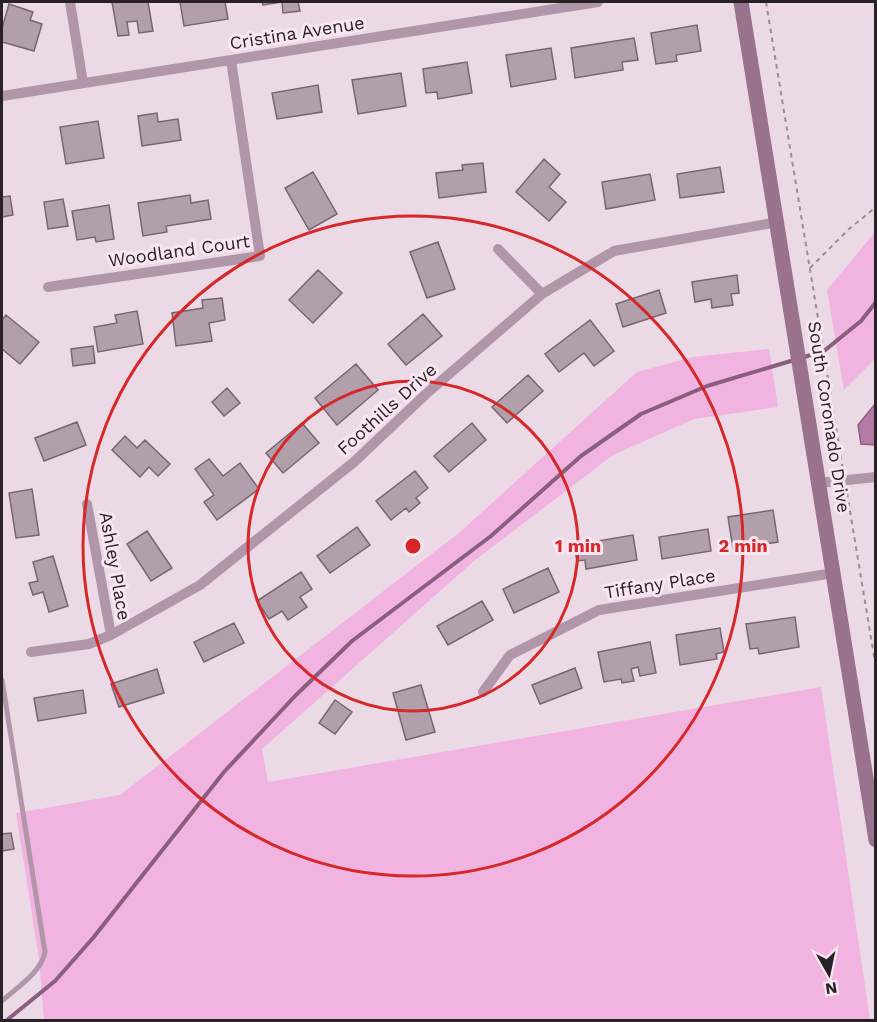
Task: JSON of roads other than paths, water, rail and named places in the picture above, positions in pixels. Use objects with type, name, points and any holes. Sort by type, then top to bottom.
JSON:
[{"type":"street","points":[[70,2],[83,83]]},
{"type":"street","name":"Cristina Avenue","points":[[2,96],[598,2]]},
{"type":"street","name":"South Coronado Drive","points":[[741,2],[876,840]]},
{"type":"street","name":"Woodland Court","points":[[48,287],[260,256],[231,60]]},
{"type":"street","name":"Foothills Drive","points":[[31,652],[89,644],[111,635],[200,585],[354,462],[426,394],[542,294],[614,251],[778,222]]},
{"type":"street","points":[[498,249],[542,294]]},
{"type":"street","points":[[819,483],[876,477]]},
{"type":"street","name":"Ashley Place","points":[[87,504],[111,635]]},
{"type":"street","name":"Tiffany Place","points":[[483,692],[510,655],[599,610],[834,573]]},
{"type":"lane","points":[[2,680],[45,952],[43,962],[38,968],[2,1001]]},
{"type":"waterway","points":[[801,358],[824,351],[861,321],[876,302]]},
{"type":"waterway","points":[[7,1020],[55,981],[93,938],[224,772],[295,696],[352,641],[491,536],[581,456],[641,414],[707,386],[794,360]]}]
